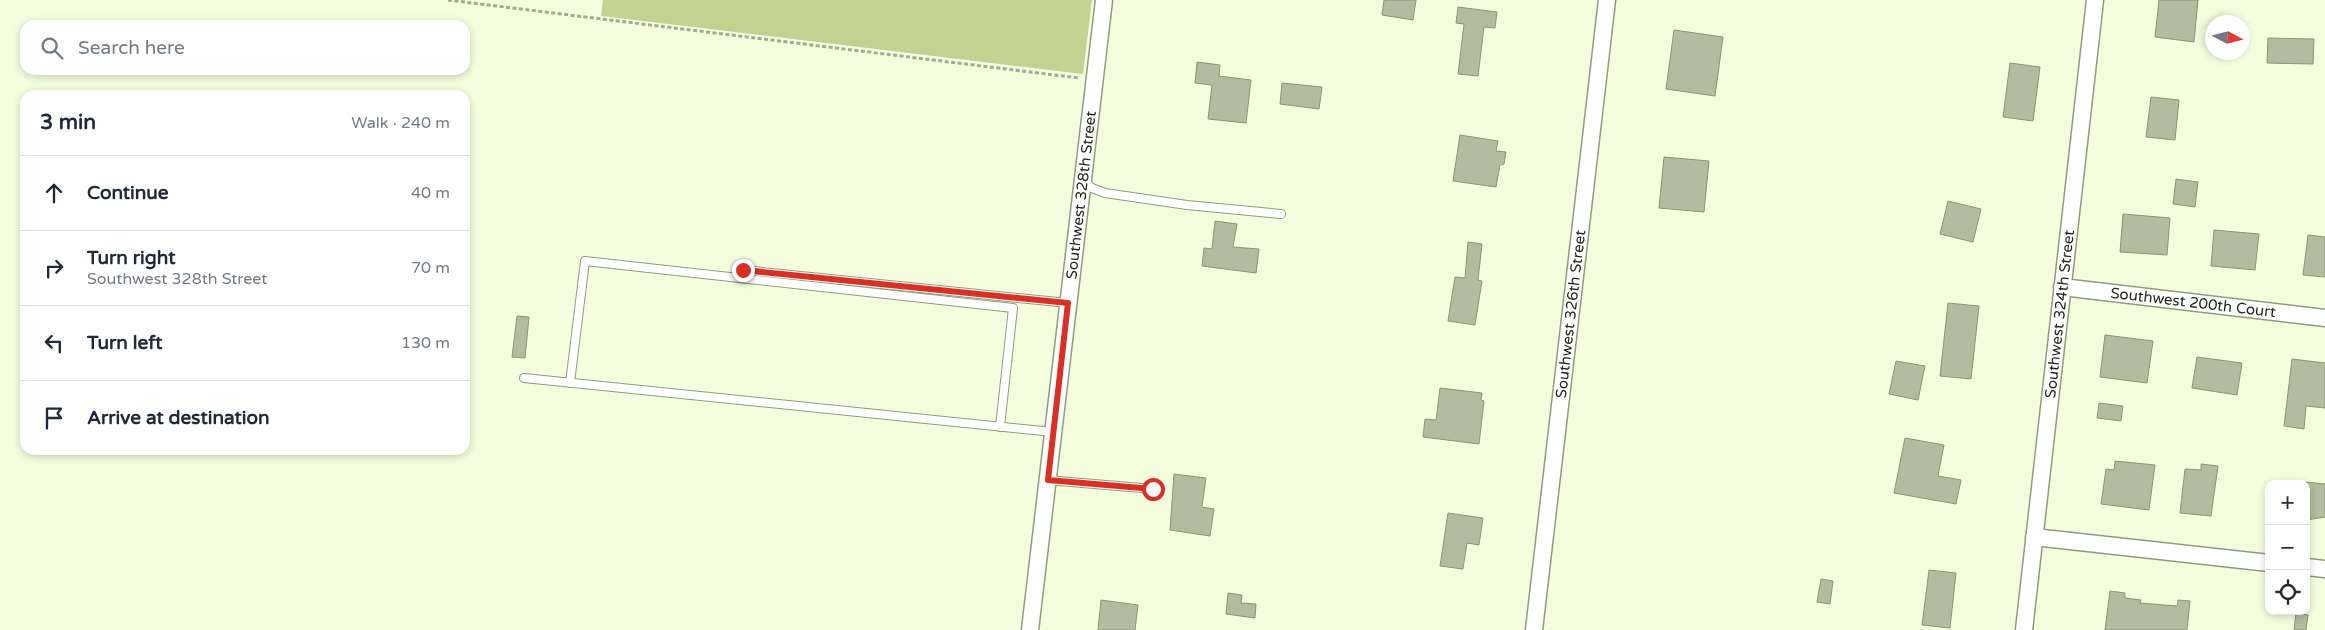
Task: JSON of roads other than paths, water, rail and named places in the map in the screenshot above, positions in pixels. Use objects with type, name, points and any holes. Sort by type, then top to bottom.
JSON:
[{"type":"street","name":"Southwest 328th Street","points":[[1030,630],[1104,0]]},
{"type":"street","name":"Southwest 326th Street","points":[[1534,630],[1607,0]]},
{"type":"street","name":"Southwest 324th Street","points":[[2024,630],[2095,0]]},
{"type":"street","name":"Southwest 200th Court","points":[[2062,287],[2325,318]]},
{"type":"street","points":[[2034,537],[2265,563]]},
{"type":"street","points":[[2310,567],[2325,569]]},
{"type":"lane","points":[[1083,180],[1092,188],[1105,193],[1187,205],[1281,214]]},
{"type":"lane","points":[[570,383],[585,261],[717,274],[1013,308],[1000,427]]},
{"type":"lane","points":[[743,270],[1068,303]]},
{"type":"lane","points":[[524,378],[1053,432]]},
{"type":"lane","points":[[1048,480],[1153,489]]}]
